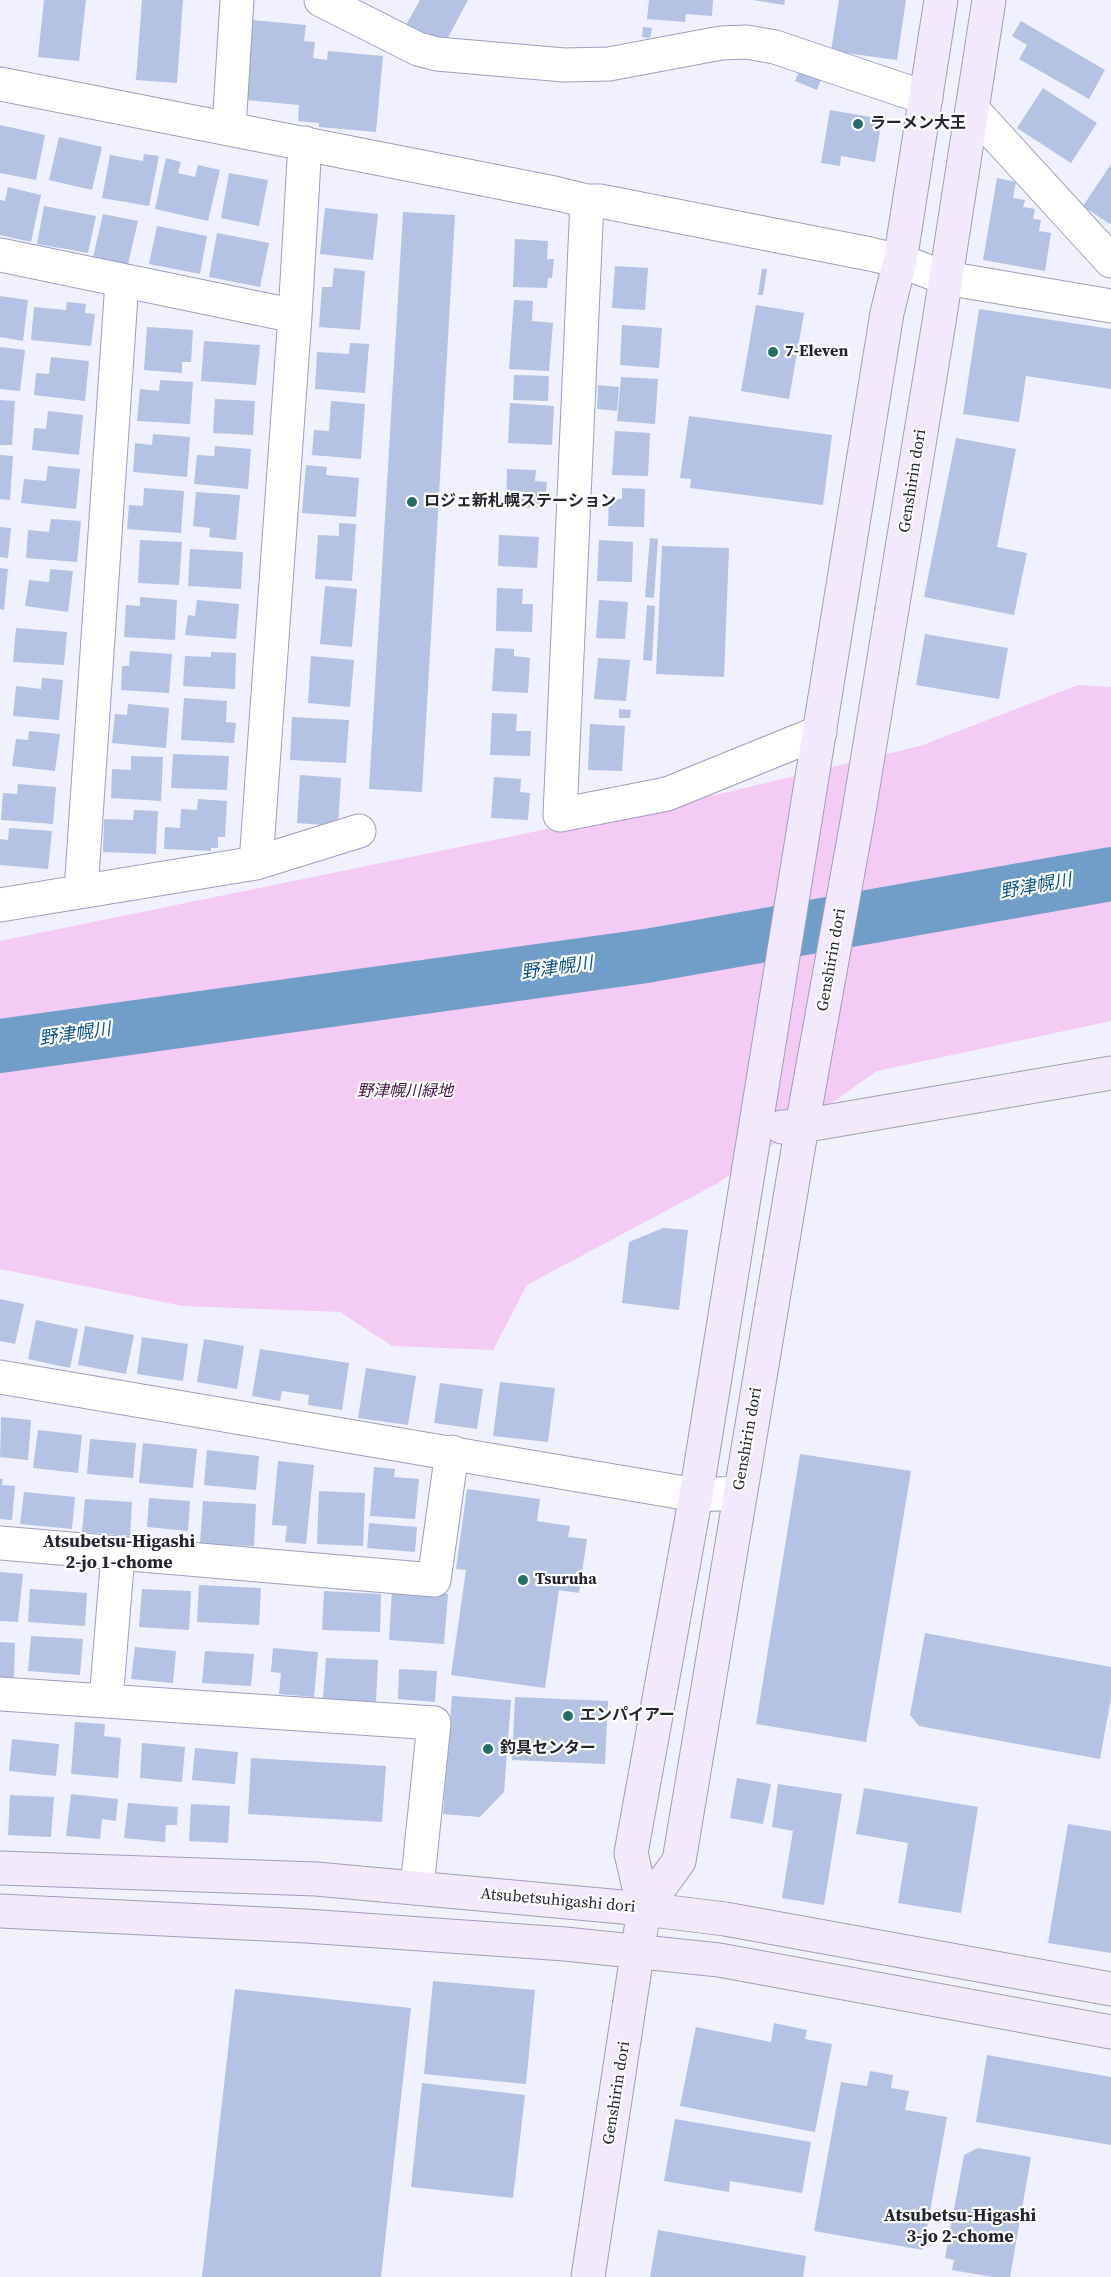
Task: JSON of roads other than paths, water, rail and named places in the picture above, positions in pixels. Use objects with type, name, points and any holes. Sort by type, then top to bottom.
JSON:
[{"type":"street","points":[[229,128],[237,0]]},
{"type":"street","points":[[321,0],[418,48],[437,54],[564,65],[609,63],[721,43],[747,42],[775,47],[926,98]]},
{"type":"street","name":"Genshirin dori","points":[[588,2277],[644,1910],[631,1853],[696,1496],[887,313],[900,261],[942,0]]},
{"type":"street","name":"Genshirin dori","points":[[644,1910],[678,1861],[802,1126],[859,811],[989,0]]},
{"type":"street","points":[[0,84],[900,261],[946,278],[1111,306]]},
{"type":"street","points":[[972,109],[1111,261]]},
{"type":"street","points":[[256,863],[305,143]]},
{"type":"street","points":[[587,201],[560,815],[667,794],[820,732]]},
{"type":"street","points":[[0,255],[295,316]]},
{"type":"street","points":[[81,891],[122,281]]},
{"type":"street","points":[[0,905],[256,863],[359,831]]},
{"type":"street","points":[[756,1128],[802,1126],[1111,1072]]},
{"type":"street","points":[[0,1377],[452,1452],[696,1496],[739,1493]]},
{"type":"street","points":[[0,1543],[434,1580],[452,1452]]},
{"type":"street","points":[[106,1701],[118,1554]]},
{"type":"street","points":[[0,1694],[434,1723],[417,1888]]},
{"type":"street","name":"Atsubetsuhigashi dori","points":[[0,1868],[316,1879],[644,1910],[724,1919],[1111,1989]]},
{"type":"street","points":[[0,1911],[306,1926],[565,1944],[719,1960],[1111,2032]]},
{"type":"waterway","name":"野津幌川","points":[[0,1046],[646,956],[1111,874]]},
{"type":"place","name":"ラーメン大王","points":[[858,124]]},
{"type":"place","name":"7-Eleven","points":[[773,352]]},
{"type":"place","name":"ロジェ新札幌ステーション","points":[[412,502]]},
{"type":"place","name":"Tsuruha","points":[[523,1580]]},
{"type":"place","name":"エンパイアー","points":[[568,1716]]},
{"type":"place","name":"釣具センター","points":[[488,1749]]},
{"type":"district","name":"Atsubetsu-Higashi 2-jo 1-chome","points":[[119,1552]]},
{"type":"district","name":"Atsubetsu-Higashi 3-jo 2-chome","points":[[960,2226]]},
{"type":"park label","name":"野津幌川緑地","points":[[405,1092]]}]
